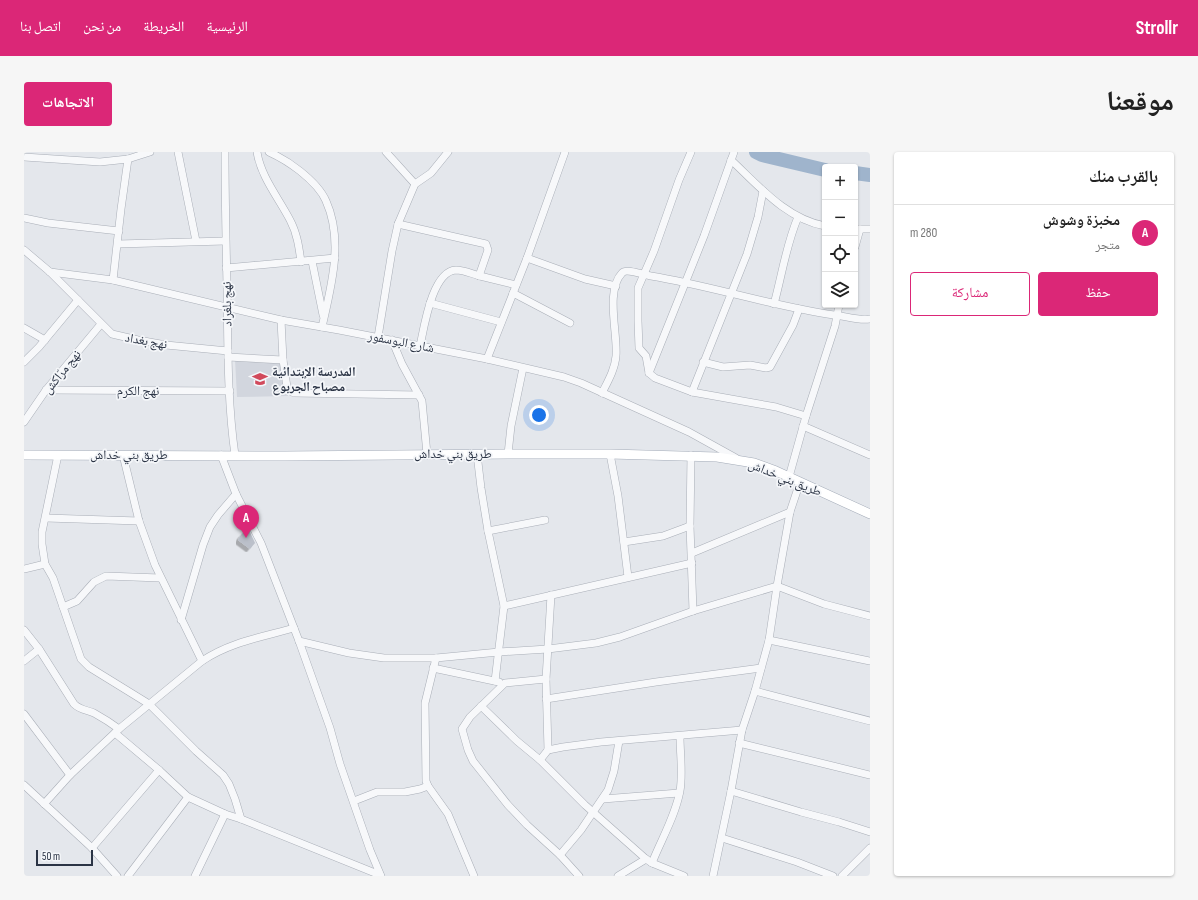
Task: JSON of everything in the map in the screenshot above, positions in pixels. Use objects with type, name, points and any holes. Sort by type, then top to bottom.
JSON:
[{"type":"main road","name":"طريق بني خداش","points":[[24,455],[691,455],[738,459],[754,463],[789,477],[870,514]]},
{"type":"street","points":[[25,152],[24,156],[100,162],[128,159],[150,152]]},
{"type":"street","points":[[178,152],[196,241]]},
{"type":"street","name":"نهج بلغراد","points":[[225,152],[225,241],[228,354],[232,434],[235,455]]},
{"type":"street","points":[[257,152],[261,169],[290,220],[296,234],[301,262]]},
{"type":"street","points":[[268,152],[290,164],[305,175],[317,187],[326,200],[332,221],[335,258],[322,327]]},
{"type":"street","points":[[386,152],[415,184]]},
{"type":"street","points":[[378,337],[393,245],[398,224],[415,184],[431,173],[448,152]]},
{"type":"street","points":[[487,360],[512,292],[527,258],[565,152]]},
{"type":"street","points":[[691,152],[654,251],[639,284],[637,293],[638,340],[640,349],[646,356],[649,373],[655,378],[692,392],[776,407],[806,416]]},
{"type":"street","points":[[649,373],[684,282],[704,236],[734,152]]},
{"type":"street","points":[[113,280],[128,159]]},
{"type":"street","points":[[731,160],[763,191],[798,217],[822,225]]},
{"type":"street","points":[[692,392],[747,254],[758,217],[763,191]]},
{"type":"street","points":[[774,304],[786,251],[798,217]]},
{"type":"street","points":[[24,218],[48,223],[119,232]]},
{"type":"street","points":[[398,224],[486,244],[488,250],[479,276]]},
{"type":"street","points":[[858,229],[870,229]]},
{"type":"street","points":[[118,244],[225,241]]},
{"type":"street","name":"نهج بغداد","points":[[24,250],[50,272],[112,334],[138,340],[205,349],[228,354],[283,360]]},
{"type":"street","points":[[226,268],[335,258]]},
{"type":"street","points":[[527,258],[585,279],[616,286]]},
{"type":"street","points":[[312,261],[324,318]]},
{"type":"street","points":[[420,346],[430,303],[437,284],[451,271],[462,270],[479,276],[516,285]]},
{"type":"street","points":[[602,393],[613,370],[616,356],[613,308],[616,286],[621,274],[624,271],[684,282],[799,309],[852,318],[870,319]]},
{"type":"street","name":"شارع البوسفور","points":[[50,272],[113,280],[281,320],[378,337],[564,377],[689,432],[738,459]]},
{"type":"street","points":[[512,292],[570,323]]},
{"type":"street","points":[[24,362],[46,340],[78,300]]},
{"type":"street","points":[[430,303],[501,322]]},
{"type":"street","points":[[789,477],[806,416],[835,326],[838,308]]},
{"type":"street","points":[[703,362],[723,367],[750,365],[766,368],[770,367],[793,325],[799,309]]},
{"type":"street","points":[[281,320],[283,360],[287,387],[292,392],[419,395]]},
{"type":"street","name":"نهج مرّاكش","points":[[24,422],[46,390],[101,324]]},
{"type":"street","points":[[24,328],[46,340]]},
{"type":"street","points":[[392,340],[423,406],[427,454]]},
{"type":"street","points":[[508,454],[511,426],[522,368]]},
{"type":"street","name":"نهج الكرم","points":[[46,390],[230,391]]},
{"type":"street","points":[[803,426],[870,455]]},
{"type":"street","points":[[477,454],[480,488],[504,606],[495,681]]},
{"type":"street","points":[[610,454],[618,496],[628,577]]},
{"type":"street","points":[[58,455],[42,532],[42,544],[45,564],[53,578],[84,663],[149,704],[196,751],[223,775],[229,784],[241,819]]},
{"type":"street","points":[[123,455],[139,521],[160,578],[202,661]]},
{"type":"street","points":[[221,455],[236,494],[260,542],[299,641],[330,728],[340,764],[380,875]]},
{"type":"street","points":[[691,455],[690,526],[693,611]]},
{"type":"street","points":[[713,876],[722,838],[742,730],[755,691],[769,640],[790,512],[800,482]]},
{"type":"street","points":[[181,620],[203,545],[210,527],[236,494]]},
{"type":"street","points":[[692,553],[790,512]]},
{"type":"street","points":[[46,518],[139,521]]},
{"type":"street","points":[[488,531],[545,520]]},
{"type":"street","points":[[624,542],[663,536],[690,526]]},
{"type":"street","points":[[504,606],[692,563]]},
{"type":"street","points":[[24,569],[45,564]]},
{"type":"street","points":[[63,607],[77,601],[94,582],[106,576],[160,578]]},
{"type":"street","points":[[299,641],[384,658],[436,658],[499,652],[548,650],[596,643],[620,637],[693,611],[777,586],[824,604],[870,616]]},
{"type":"street","points":[[540,760],[548,750],[546,679],[551,595]]},
{"type":"street","points":[[44,804],[70,775],[117,731],[202,661],[228,646],[294,628]]},
{"type":"street","points":[[24,630],[39,649],[76,706],[101,717],[188,797],[224,814],[241,819],[380,875]]},
{"type":"street","points":[[769,640],[870,662]]},
{"type":"street","points":[[24,661],[39,649]]},
{"type":"street","points":[[436,658],[424,707],[426,781],[448,814],[474,876]]},
{"type":"street","points":[[433,668],[506,683],[546,679]]},
{"type":"street","points":[[546,699],[761,668]]},
{"type":"street","points":[[506,683],[470,717],[462,728],[465,742],[470,755],[477,766],[508,805],[580,876]]},
{"type":"street","points":[[755,691],[870,721]]},
{"type":"street","points":[[481,706],[517,741],[540,760],[593,812],[646,859],[652,863],[684,876]]},
{"type":"street","points":[[24,714],[70,775]]},
{"type":"street","points":[[548,750],[601,742],[742,730]]},
{"type":"street","points":[[652,863],[674,813],[679,793],[681,776],[680,736]]},
{"type":"street","points":[[560,855],[581,830],[608,790],[614,772],[619,741]]},
{"type":"street","points":[[739,743],[870,775]]},
{"type":"street","points":[[92,848],[159,770]]},
{"type":"street","points":[[24,784],[92,848],[117,876]]},
{"type":"street","points":[[354,801],[377,792],[405,792],[428,786]]},
{"type":"street","points":[[731,791],[870,832]]},
{"type":"street","points":[[603,798],[679,793]]},
{"type":"street","points":[[128,876],[188,797]]},
{"type":"street","points":[[195,876],[224,814]]},
{"type":"street","points":[[722,838],[797,862],[834,876]]},
{"type":"street","points":[[842,876],[870,848]]},
{"type":"street","points":[[618,876],[646,859]]},
{"type":"shaded area","name":"المدرسة الإبتدائية مصباح الجربوع","points":[[235,359],[283,363],[288,396],[237,397]]},
{"type":"building","points":[[248,528],[255,543],[250,549],[238,540]]},
{"type":"waterway","points":[[756,152],[762,155],[822,169]]},
{"type":"waterway","points":[[858,173],[870,175]]},
{"type":"place","name":"المدرسة الإبتدائية مصباح الجربوع","points":[[260,379]]},
{"type":"place","name":"مخبزة وشوش","points":[[246,538]]}]
